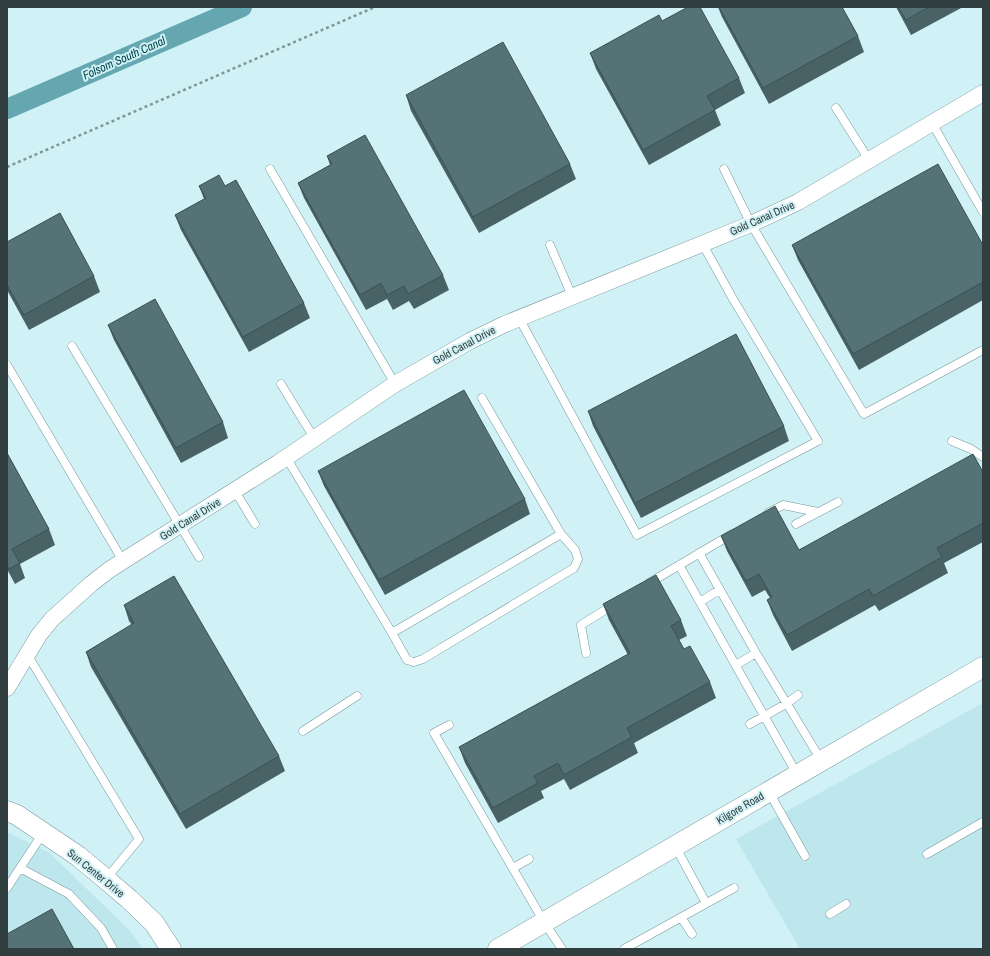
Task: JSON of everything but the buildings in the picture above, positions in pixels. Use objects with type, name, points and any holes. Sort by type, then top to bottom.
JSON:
[{"type":"street","name":"Gold Canal Drive","points":[[7,688],[39,635],[52,619],[91,584],[109,570],[235,491],[395,384],[470,341],[519,318],[751,224],[798,202],[932,123],[982,96]]},
{"type":"street","name":"Kilgore Road","points":[[498,949],[983,668]]},
{"type":"street","name":"Sun Center Drive","points":[[7,811],[16,815],[78,856],[106,879],[154,923],[171,949]]},
{"type":"lane","points":[[836,108],[869,160]]},
{"type":"lane","points":[[932,123],[983,212]]},
{"type":"lane","points":[[270,169],[395,384]]},
{"type":"lane","points":[[724,169],[751,224],[864,414],[983,350]]},
{"type":"lane","points":[[519,318],[637,535],[818,441],[733,299],[702,243]]},
{"type":"lane","points":[[550,245],[572,296]]},
{"type":"lane","points":[[72,346],[199,557]]},
{"type":"lane","points":[[7,365],[123,561]]},
{"type":"lane","points":[[281,384],[314,438]]},
{"type":"lane","points":[[286,457],[407,660],[414,662],[422,659],[574,568],[578,559],[575,550],[561,534],[482,398]]},
{"type":"lane","points":[[952,441],[971,449],[983,457]]},
{"type":"lane","points":[[235,491],[255,524]]},
{"type":"lane","points":[[796,524],[838,502]]},
{"type":"lane","points":[[764,516],[783,505],[818,512]]},
{"type":"lane","points":[[640,589],[678,565],[738,531]]},
{"type":"lane","points":[[392,633],[561,534]]},
{"type":"lane","points":[[699,553],[719,590],[821,761]]},
{"type":"lane","points":[[678,565],[797,775]]},
{"type":"lane","points":[[700,602],[719,590]]},
{"type":"lane","points":[[586,653],[581,625],[620,601]]},
{"type":"lane","points":[[736,665],[756,653]]},
{"type":"lane","points":[[28,654],[139,839],[106,879]]},
{"type":"lane","points":[[750,724],[786,704],[798,695]]},
{"type":"lane","points":[[303,731],[357,696]]},
{"type":"lane","points":[[448,725],[434,732],[544,922],[562,949]]},
{"type":"lane","points":[[769,791],[804,856]]},
{"type":"lane","points":[[927,854],[983,822]]},
{"type":"lane","points":[[7,888],[43,833]]},
{"type":"lane","points":[[675,846],[706,903]]},
{"type":"lane","points":[[513,868],[529,859]]},
{"type":"lane","points":[[20,868],[69,894],[101,928],[113,949]]},
{"type":"lane","points":[[624,949],[634,947],[681,917],[734,888]]},
{"type":"lane","points":[[830,914],[846,904]]},
{"type":"lane","points":[[681,917],[692,934]]},
{"type":"path","points":[[7,167],[375,7]]},
{"type":"shaded area","points":[[983,703],[983,949],[800,949],[736,839]]},
{"type":"shaded area","points":[[7,832],[50,853],[130,931],[143,949],[7,949]]},
{"type":"waterway","name":"Folsom South Canal","points":[[7,109],[242,7]]}]
